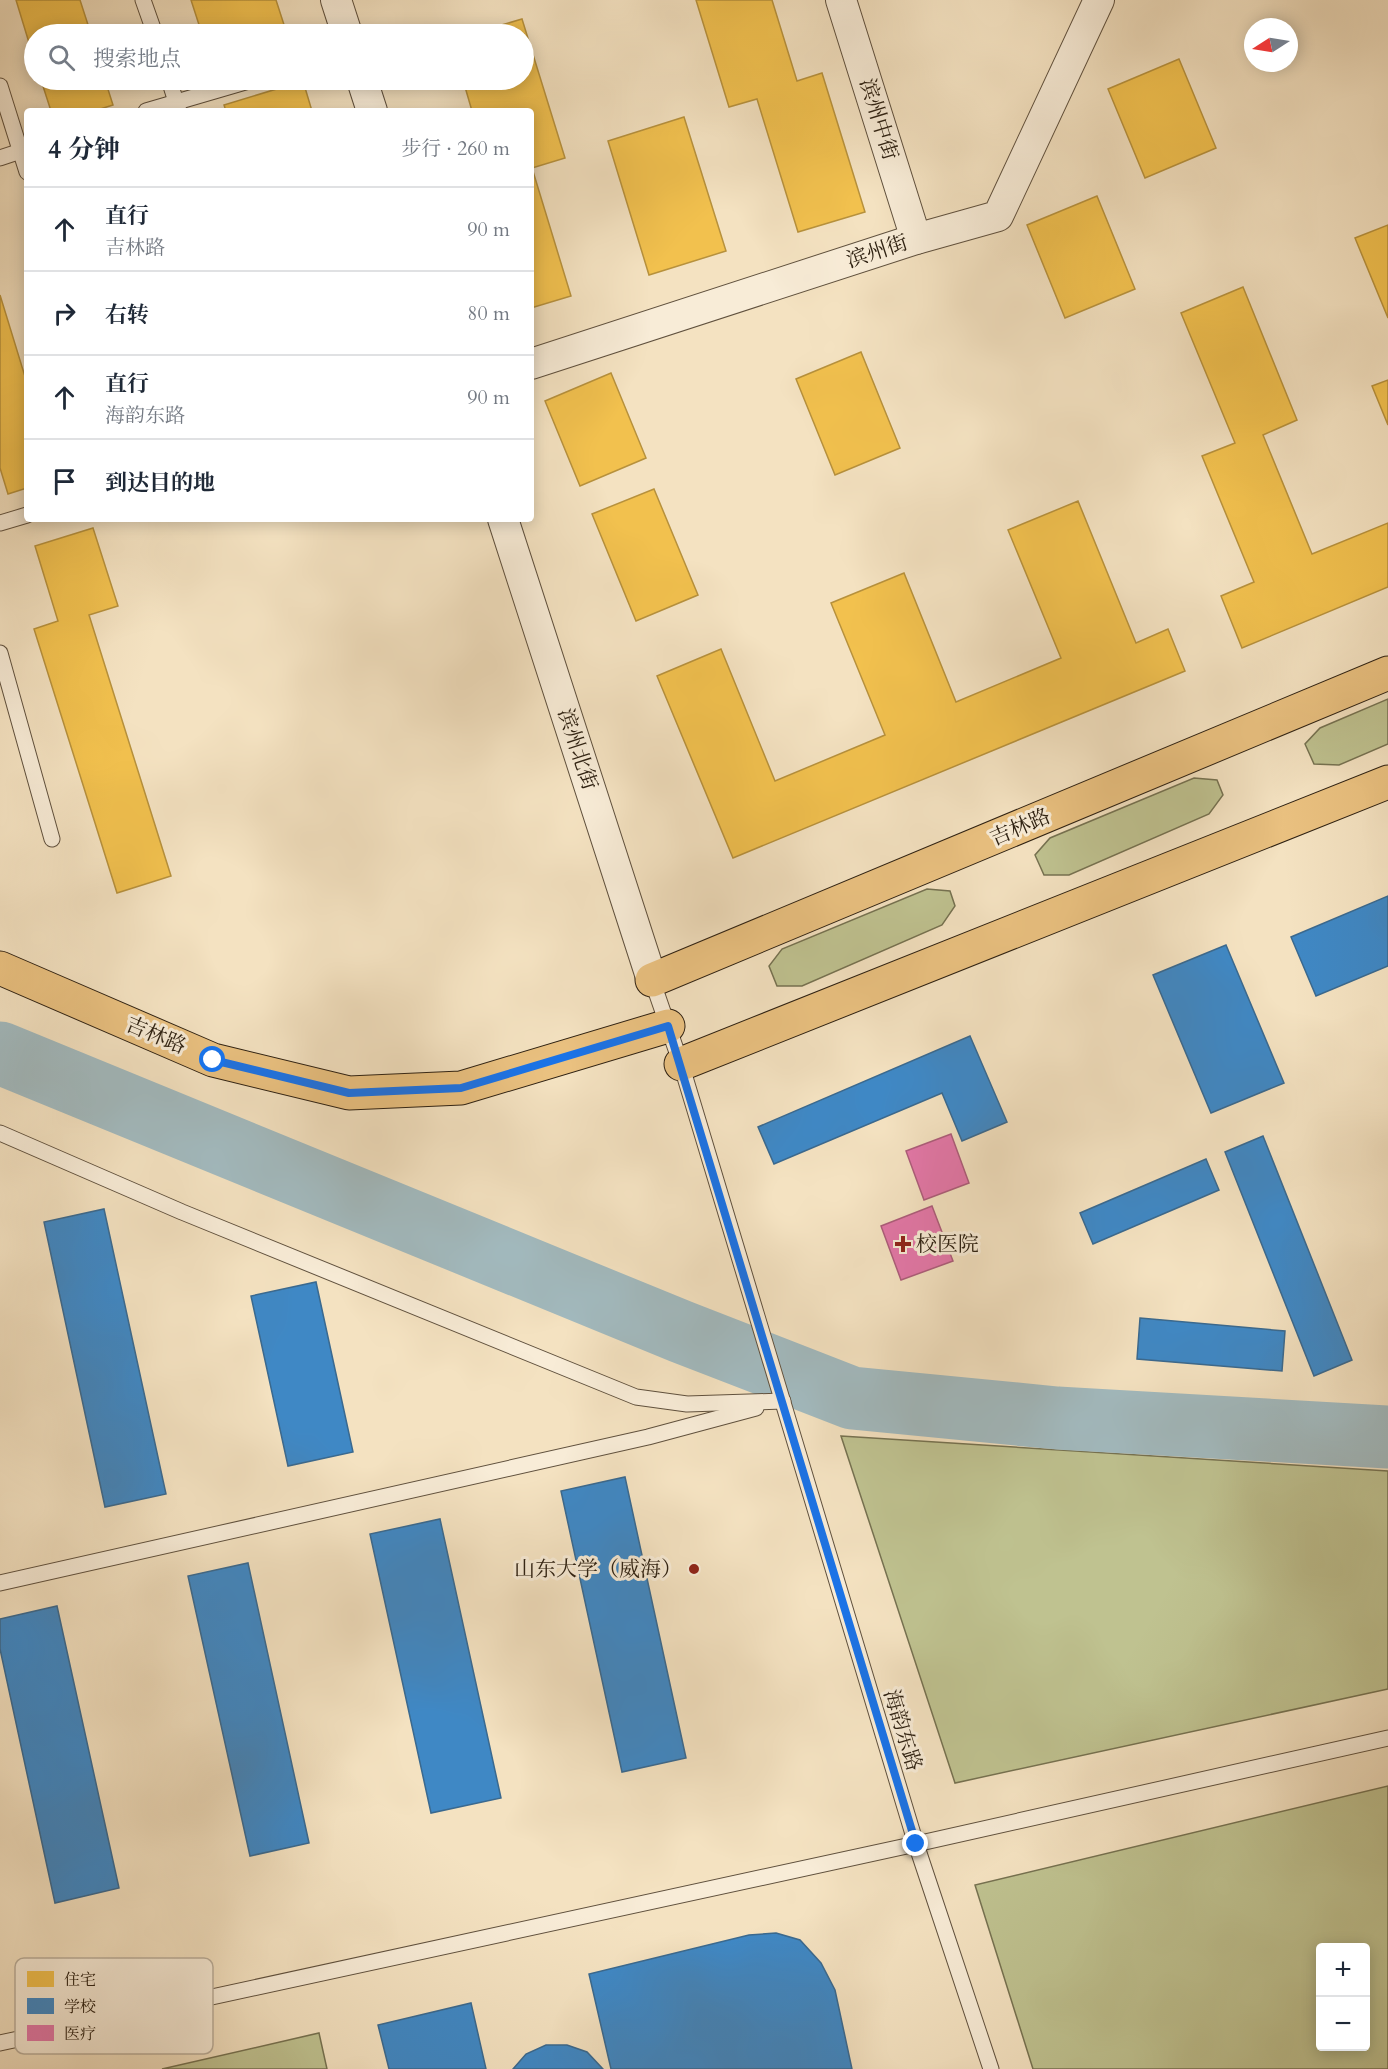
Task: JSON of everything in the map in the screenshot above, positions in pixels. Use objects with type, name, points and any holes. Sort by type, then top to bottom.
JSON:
[{"type":"main road","name":"吉林路","points":[[652,980],[1388,673]]},
{"type":"main road","points":[[681,1064],[1388,782]]},
{"type":"main road","name":"吉林路","points":[[0,968],[213,1060],[349,1093],[461,1088],[668,1026]]},
{"type":"street","points":[[336,0],[344,24]]},
{"type":"street","name":"滨州中街","points":[[841,0],[916,239]]},
{"type":"street","name":"滨州街","points":[[534,363],[916,239],[998,216],[1099,0]]},
{"type":"street","points":[[365,90],[371,108]]},
{"type":"street","name":"滨州北街","points":[[504,522],[652,980]]},
{"type":"lane","points":[[144,0],[152,24]]},
{"type":"lane","points":[[0,86],[24,150],[0,158]]},
{"type":"lane","points":[[172,90],[178,106],[224,90]]},
{"type":"lane","points":[[0,522],[24,516]]},
{"type":"lane","points":[[0,653],[52,839]]},
{"type":"lane","name":"海韵东路","points":[[652,980],[681,1064],[916,1844],[991,2069]]},
{"type":"lane","points":[[0,1133],[182,1212],[636,1397],[687,1404],[783,1401]]},
{"type":"lane","points":[[0,1583],[648,1437],[783,1401]]},
{"type":"lane","points":[[213,1997],[916,1844],[1388,1738]]},
{"type":"lane","points":[[0,2043],[15,2040]]},
{"type":"green space","points":[[1388,699],[1388,744],[1339,765],[1314,764],[1305,744],[1320,728]]},
{"type":"green space","points":[[1194,778],[1217,780],[1223,795],[1209,814],[1069,875],[1044,875],[1035,855],[1050,838]]},
{"type":"green space","points":[[927,889],[950,891],[955,906],[942,925],[802,986],[777,986],[769,966],[782,949]]},
{"type":"green space","points":[[841,1436],[1388,1471],[1388,1689],[955,1783]]},
{"type":"green space","points":[[1388,1786],[1388,2069],[1033,2069],[975,1885]]},
{"type":"green space","points":[[319,2033],[327,2069],[162,2069]]},
{"type":"building: 住宅","points":[[16,0],[80,0],[88,24],[24,24],[24,26]]},
{"type":"building: 住宅","points":[[191,0],[276,0],[284,24],[199,24]]},
{"type":"building: 住宅","points":[[696,0],[772,0],[797,81],[822,73],[865,212],[798,232],[757,99],[729,107]]},
{"type":"building: 住宅","points":[[522,19],[524,24],[505,24]]},
{"type":"building: 住宅","points":[[534,58],[565,158],[534,167],[534,108],[471,108],[466,90],[534,90]]},
{"type":"building: 住宅","points":[[1179,59],[1216,148],[1145,178],[1108,89]]},
{"type":"building: 住宅","points":[[44,90],[108,90],[113,105],[104,108],[50,108]]},
{"type":"building: 住宅","points":[[273,90],[306,90],[311,108],[225,108],[224,105]]},
{"type":"building: 住宅","points":[[684,117],[726,251],[649,275],[608,141]]},
{"type":"building: 住宅","points":[[534,175],[571,296],[534,307]]},
{"type":"building: 住宅","points":[[1097,196],[1135,289],[1065,318],[1027,225]]},
{"type":"building: 住宅","points":[[1388,225],[1388,318],[1355,238]]},
{"type":"building: 住宅","points":[[1243,287],[1297,420],[1263,435],[1312,554],[1388,523],[1388,587],[1242,648],[1221,596],[1254,582],[1202,456],[1235,443],[1181,313]]},
{"type":"building: 住宅","points":[[0,295],[24,373],[24,489],[8,494],[0,468]]},
{"type":"building: 住宅","points":[[861,352],[900,448],[835,475],[796,379]]},
{"type":"building: 住宅","points":[[611,373],[646,458],[580,486],[545,401]]},
{"type":"building: 住宅","points":[[1388,380],[1388,425],[1372,386]]},
{"type":"building: 住宅","points":[[654,489],[698,595],[636,621],[592,514]]},
{"type":"building: 住宅","points":[[1078,501],[1136,643],[1168,629],[1185,671],[733,858],[657,676],[721,649],[775,781],[885,735],[831,603],[904,573],[956,702],[1061,658],[1008,530]]},
{"type":"building: 住宅","points":[[93,528],[118,606],[89,615],[171,876],[117,893],[34,629],[58,621],[35,546]]},
{"type":"building: 学校","points":[[1388,896],[1388,966],[1316,996],[1291,937]]},
{"type":"building: 学校","points":[[1226,945],[1284,1083],[1211,1113],[1153,975]]},
{"type":"building: 学校","points":[[970,1036],[1007,1122],[962,1141],[942,1093],[774,1164],[758,1127]]},
{"type":"building: 学校","points":[[1263,1136],[1352,1360],[1314,1376],[1225,1152]]},
{"type":"building: 学校","points":[[1206,1159],[1219,1190],[1093,1244],[1080,1213]]},
{"type":"building: 学校","points":[[104,1209],[166,1494],[105,1507],[44,1222]]},
{"type":"building: 学校","points":[[316,1282],[353,1452],[288,1466],[251,1296]]},
{"type":"building: 学校","points":[[1140,1318],[1285,1331],[1282,1371],[1137,1359]]},
{"type":"building: 学校","points":[[625,1477],[686,1758],[622,1772],[561,1491]]},
{"type":"building: 学校","points":[[440,1519],[501,1798],[431,1813],[370,1534]]},
{"type":"building: 学校","points":[[248,1563],[309,1843],[250,1856],[188,1576]]},
{"type":"building: 学校","points":[[57,1606],[119,1888],[55,1903],[0,1649],[0,1619]]},
{"type":"building: 学校","points":[[776,1933],[800,1940],[821,1963],[835,1990],[852,2069],[611,2069],[589,1974],[749,1935]]},
{"type":"building: 学校","points":[[471,2003],[486,2069],[389,2069],[378,2025]]},
{"type":"building: 学校","points":[[546,2045],[567,2045],[587,2052],[603,2069],[513,2069],[526,2054]]},
{"type":"building: 医疗","points":[[951,1134],[969,1183],[924,1200],[906,1151]]},
{"type":"building: 医疗","points":[[932,1206],[953,1261],[901,1280],[881,1226]]},
{"type":"waterway","points":[[0,1053],[682,1332],[852,1398],[1057,1418],[1388,1437]]},
{"type":"place","name":"校医院","points":[[903,1244]]},
{"type":"place","name":"山东大学（威海）","points":[[694,1569]]},
{"type":"route","points":[[213,1060],[349,1093],[461,1088],[668,1026],[916,1844]]}]
